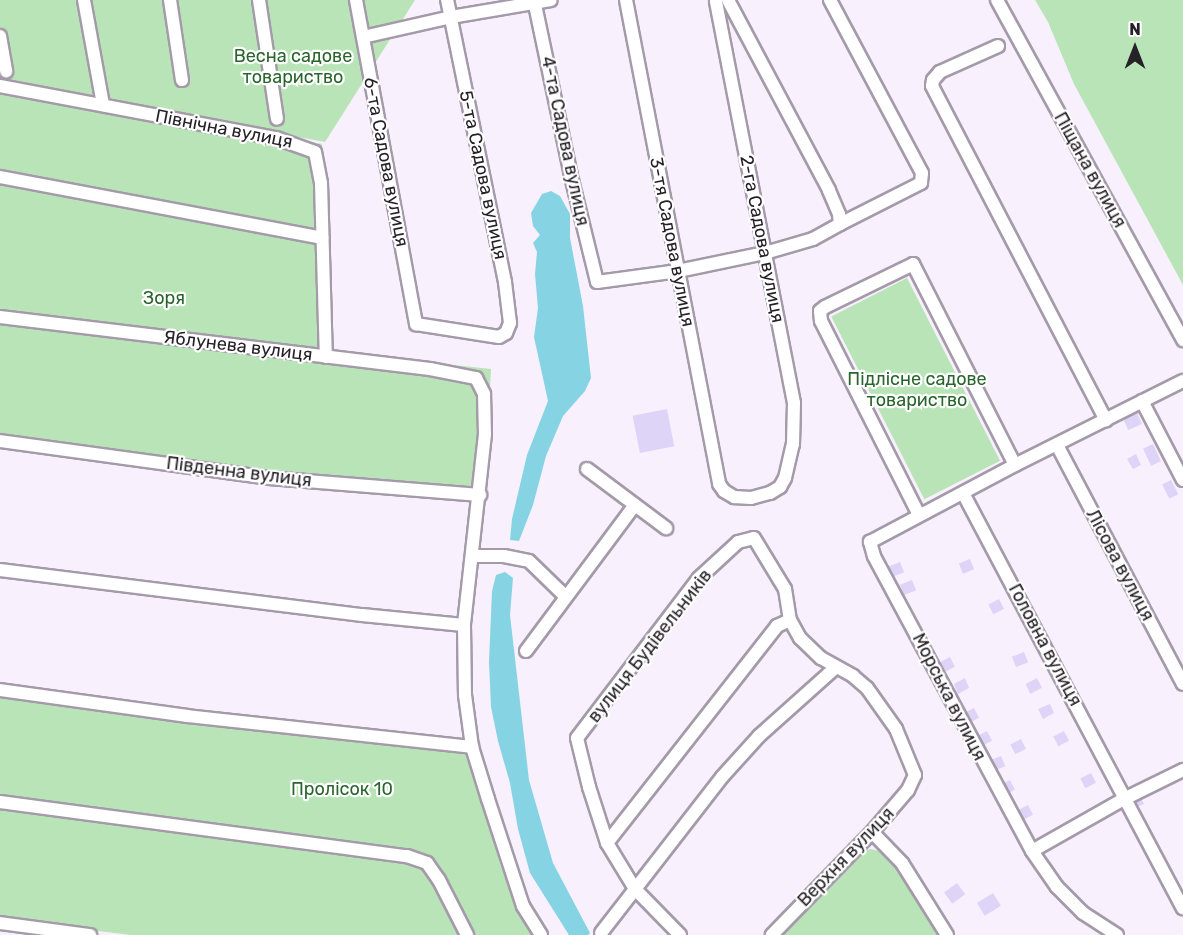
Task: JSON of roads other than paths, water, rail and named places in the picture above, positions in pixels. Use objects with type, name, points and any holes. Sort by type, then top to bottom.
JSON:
[{"type":"street","points":[[84,0],[103,105]]},
{"type":"street","points":[[170,0],[182,80]]},
{"type":"street","points":[[259,0],[277,119]]},
{"type":"street","name":"6-та Садова вулиця","points":[[356,0],[417,324]]},
{"type":"street","name":"5-та Садова вулиця","points":[[417,324],[477,333],[489,338],[499,337],[506,333],[510,323],[447,0]]},
{"type":"street","points":[[363,37],[451,17],[551,0]]},
{"type":"street","name":"3-тя Садова вулиця","points":[[626,0],[718,484]]},
{"type":"street","name":"2-га Садова вулиця","points":[[716,0],[794,403],[793,444],[785,478],[780,487],[770,493],[751,498],[734,497],[718,484]]},
{"type":"street","points":[[728,0],[829,190],[839,214],[840,224]]},
{"type":"street","points":[[678,271],[765,253],[813,239],[921,183],[922,173],[830,0]]},
{"type":"street","name":"Піщана вулиця","points":[[997,0],[1183,340]]},
{"type":"street","name":"4-та Садова вулиця","points":[[535,2],[571,176],[597,282],[678,271]]},
{"type":"street","points":[[0,36],[6,71]]},
{"type":"street","points":[[998,46],[940,72],[933,80],[932,86],[1106,420]]},
{"type":"street","name":"Північна вулиця","points":[[0,86],[276,138],[315,152],[321,183],[326,357]]},
{"type":"street","points":[[0,177],[322,238]]},
{"type":"street","points":[[1015,465],[914,264],[820,311],[821,321],[919,515],[1183,381]]},
{"type":"street","name":"Яблунева вулиця","points":[[0,317],[430,369],[476,378],[484,394],[485,434],[480,495]]},
{"type":"street","points":[[1142,401],[1183,480]]},
{"type":"street","name":"Південна вулиця","points":[[0,441],[269,478],[480,495]]},
{"type":"street","name":"Лісова вулиця","points":[[1057,445],[1183,684]]},
{"type":"street","points":[[587,469],[666,528]]},
{"type":"street","name":"Головна вулиця","points":[[963,493],[1057,666],[1124,799],[1183,908]]},
{"type":"street","points":[[480,495],[464,625],[465,695],[472,747],[523,906],[541,935]]},
{"type":"street","points":[[526,651],[635,505]]},
{"type":"street","name":"Морська вулиця","points":[[919,515],[870,542],[874,556],[1032,851],[1057,887],[1083,914],[1117,935]]},
{"type":"street","name":"вулиця Будівельників","points":[[607,843],[589,787],[577,738],[699,578],[738,542],[754,538],[785,589],[790,620]]},
{"type":"street","points":[[472,556],[504,556],[529,561],[565,596]]},
{"type":"street","points":[[0,570],[362,615],[464,625]]},
{"type":"street","points":[[601,933],[635,889],[722,777],[752,744],[835,668],[800,638],[790,620],[777,626],[607,843],[635,889],[680,935]]},
{"type":"street","name":"Верхня вулиця","points":[[772,935],[872,832],[909,790],[915,775],[896,729],[867,688],[853,676],[835,668]]},
{"type":"street","points":[[0,690],[188,716],[472,747]]},
{"type":"street","points":[[1032,851],[1124,799],[1183,770]]},
{"type":"street","points":[[0,802],[407,856],[427,863],[439,880],[467,935]]},
{"type":"street","points":[[872,832],[902,863],[947,935]]},
{"type":"street","points":[[0,923],[90,935]]},
{"type":"water","points":[[551,191],[560,196],[570,214],[570,238],[583,306],[591,378],[585,391],[563,416],[546,456],[533,505],[519,541],[510,540],[512,519],[527,455],[548,401],[534,337],[538,308],[535,274],[537,252],[533,243],[540,235],[533,226],[531,213],[542,194]]},
{"type":"water","points":[[505,572],[513,578],[510,615],[529,780],[553,863],[590,933],[588,935],[569,935],[530,873],[518,829],[510,783],[491,707],[489,662],[492,591],[496,575]]},
{"type":"park label","name":"Весна садове товариство","points":[[293,67]]},
{"type":"park label","name":"Зоря","points":[[164,298]]},
{"type":"park label","name":"Підлісне садове товариство","points":[[917,390]]},
{"type":"park label","name":"Пролісок 10","points":[[342,789]]}]
